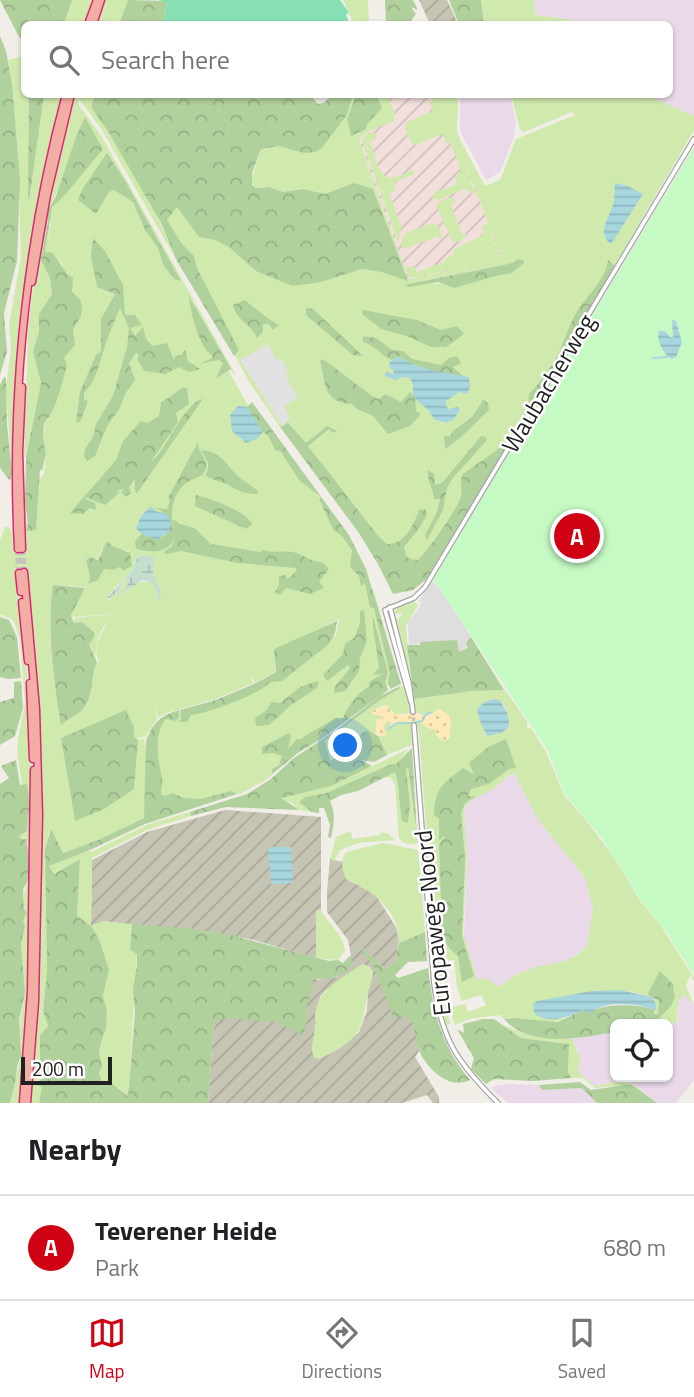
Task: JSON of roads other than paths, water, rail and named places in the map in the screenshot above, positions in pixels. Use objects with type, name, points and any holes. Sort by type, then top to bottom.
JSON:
[{"type":"highway","points":[[91,21],[99,1]]},
{"type":"highway","points":[[20,549],[15,421],[24,307],[40,202],[68,98]]},
{"type":"highway","points":[[21,573],[30,692],[34,811],[30,1017],[25,1103]]},
{"type":"street","name":"Waubacherweg","points":[[411,702],[385,610],[414,598],[425,587],[694,139]]},
{"type":"street","points":[[390,607],[409,683],[413,712]]},
{"type":"street","name":"Europaweg-Noord","points":[[414,725],[434,984],[439,1015],[445,1035],[457,1057],[498,1103]]},
{"type":"water","points":[[615,183],[643,194],[611,244],[606,239],[604,229],[614,201]]},
{"type":"water","points":[[672,320],[676,321],[682,342],[676,357],[671,359],[661,346],[658,334],[659,330],[673,337]]},
{"type":"water","points":[[398,356],[424,368],[469,377],[470,387],[467,394],[459,392],[446,401],[449,409],[460,409],[454,419],[446,423],[434,419],[413,397],[410,378],[395,380],[385,376],[386,372],[393,374],[394,371],[389,367],[390,362]]},
{"type":"water","points":[[238,406],[247,407],[263,432],[257,439],[246,443],[232,431],[230,415]]},
{"type":"water","points":[[151,506],[155,511],[167,514],[171,524],[169,532],[157,540],[140,533],[136,528],[141,516]]},
{"type":"water","points":[[494,699],[500,700],[509,724],[501,733],[487,736],[477,709]]},
{"type":"water","points":[[270,847],[291,847],[293,883],[271,884]]},
{"type":"water","points":[[620,990],[652,997],[656,1010],[614,1004],[590,1013],[583,1010],[558,1019],[545,1019],[534,1013],[533,1004],[537,1001],[592,991]]},
{"type":"waterway","points":[[653,358],[667,357]]},
{"type":"waterway","points":[[417,722],[432,712]]},
{"type":"waterway","points":[[388,729],[397,723],[410,723]]},
{"type":"tunnel","points":[[18,549],[19,573]]},
{"type":"tunnel","points":[[22,549],[24,572]]},
{"type":"tunnel","points":[[413,712],[414,725]]},
{"type":"place","name":"Teverener Heide","points":[[577,536]]}]
